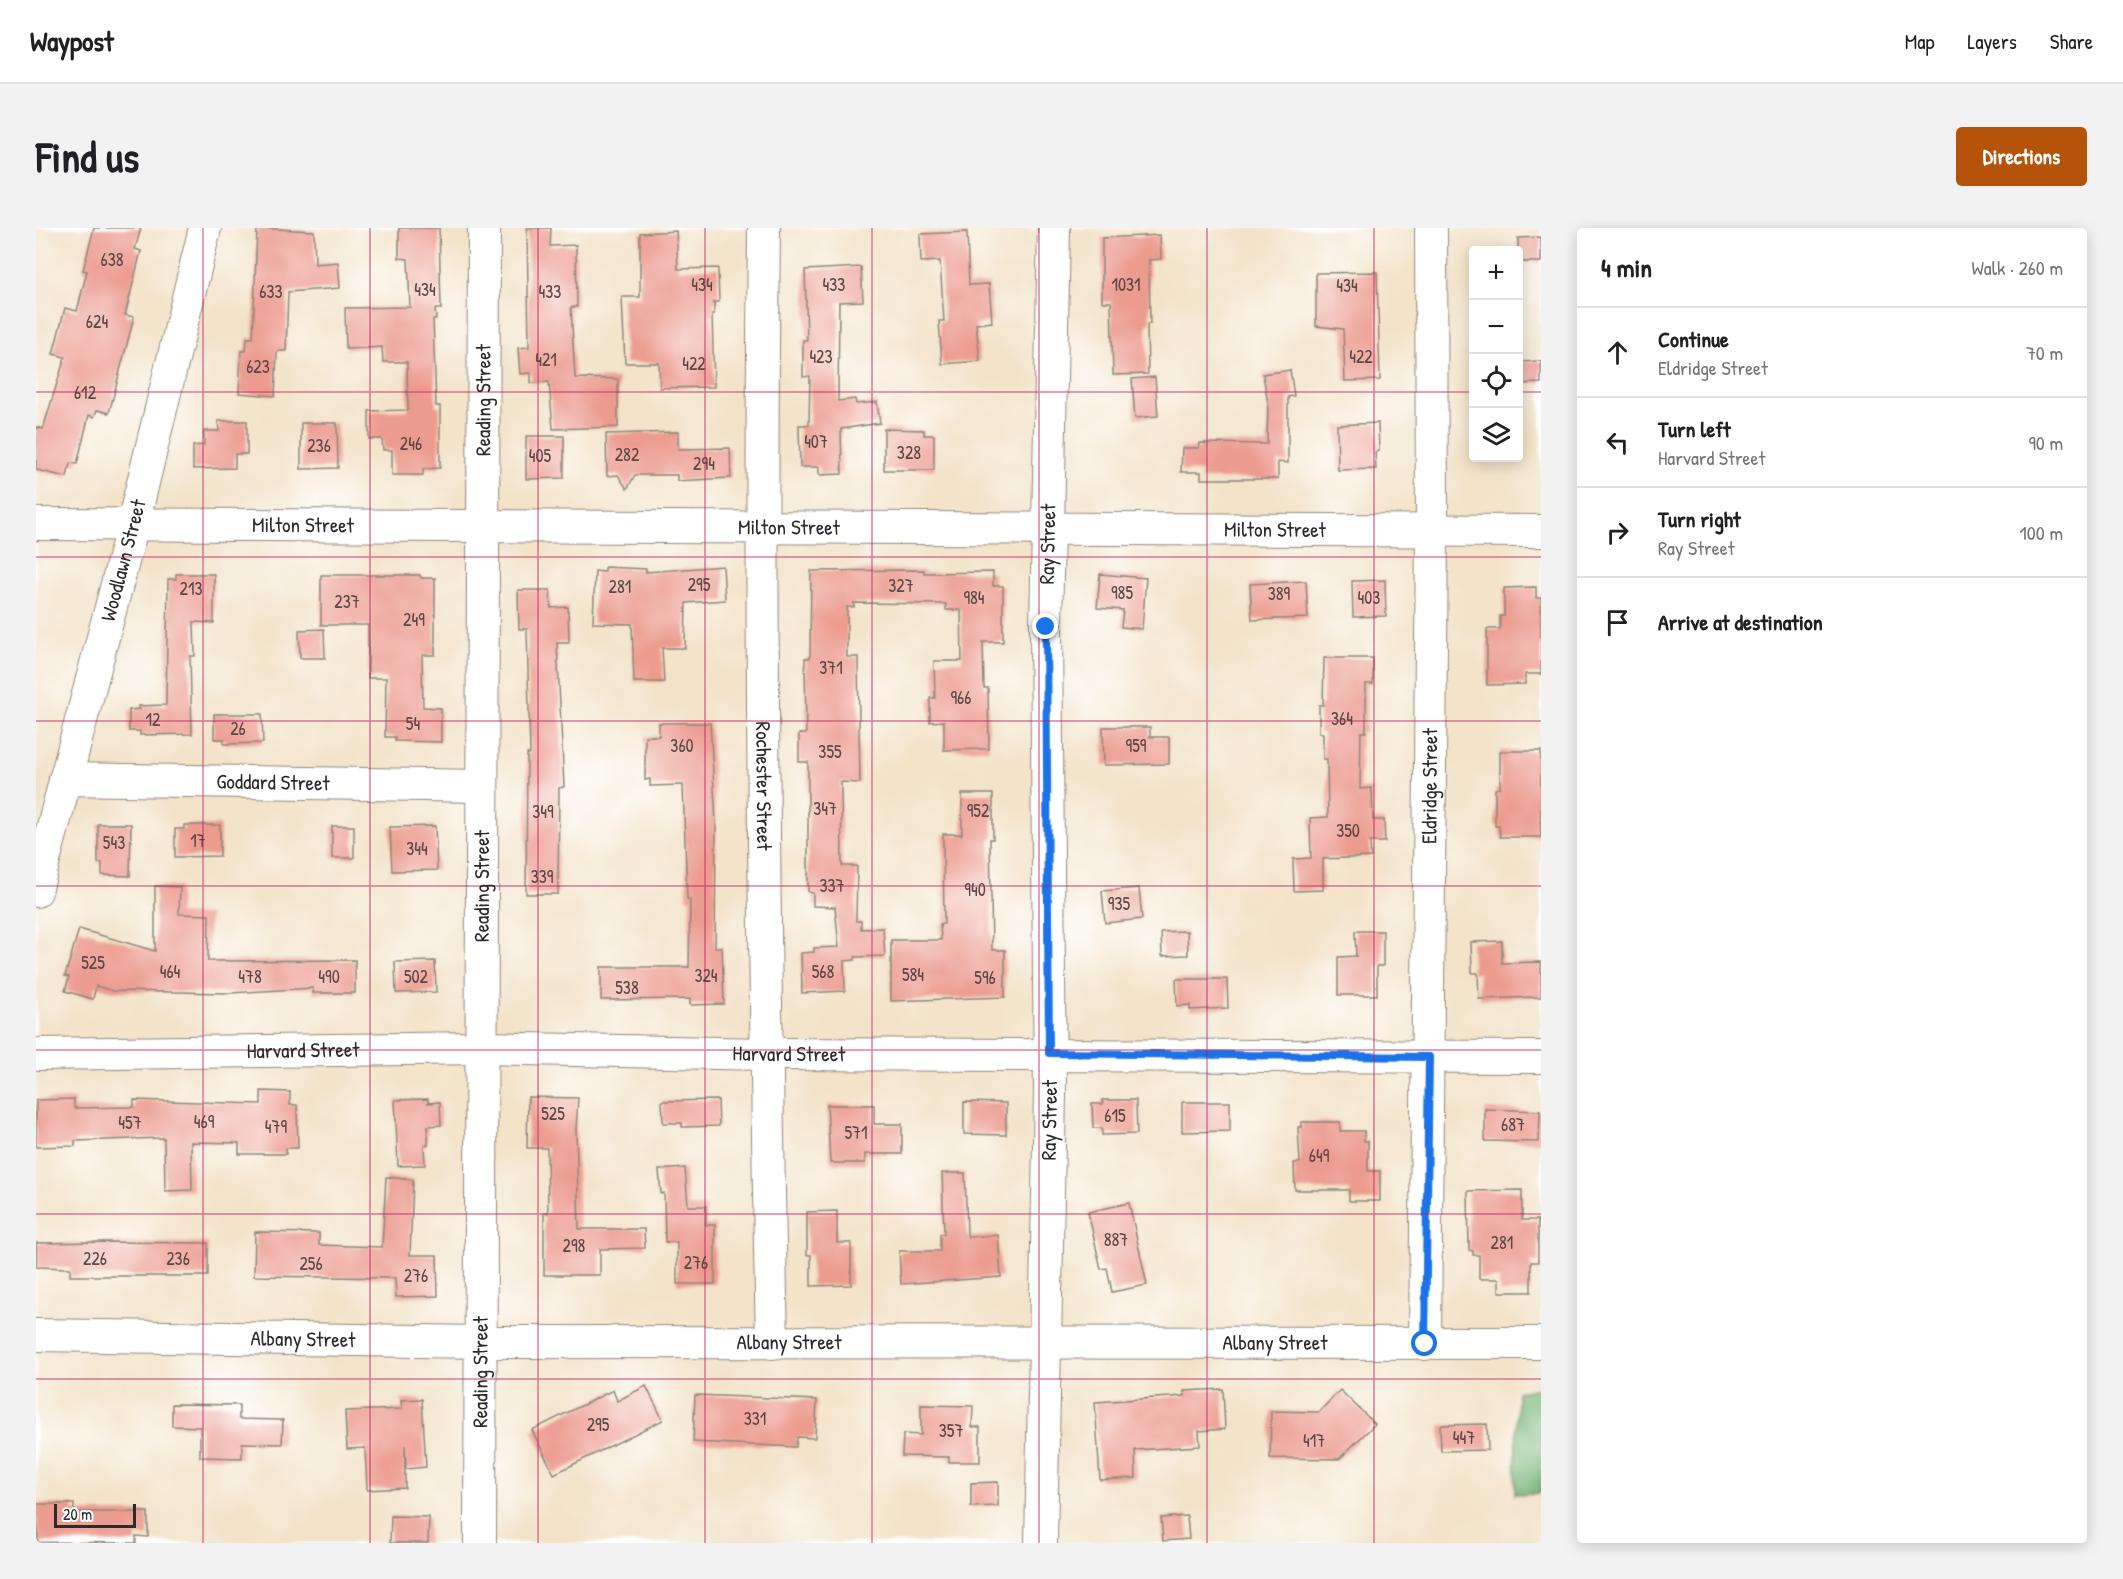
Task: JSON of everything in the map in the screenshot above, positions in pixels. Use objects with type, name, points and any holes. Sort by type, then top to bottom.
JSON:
[{"type":"street","name":"Woodlawn Street","points":[[36,891],[133,524],[205,228]]},
{"type":"street","name":"Reading Street","points":[[480,1543],[484,228]]},
{"type":"street","name":"Rochester Street","points":[[764,228],[761,529],[766,1054],[772,1343]]},
{"type":"street","name":"Ray Street","points":[[1041,1543],[1049,1053],[1046,627],[1054,228]]},
{"type":"street","name":"Eldridge Street","points":[[1425,1344],[1432,531],[1431,228]]},
{"type":"street","name":"Milton Street","points":[[36,524],[483,528],[1541,531]]},
{"type":"street","name":"Goddard Street","points":[[65,779],[482,786]]},
{"type":"street","name":"Harvard Street","points":[[36,1054],[480,1048],[766,1054],[1049,1053],[1541,1057]]},
{"type":"street","name":"Albany Street","points":[[36,1335],[480,1342],[1541,1344]]},
{"type":"green space","points":[[1541,1388],[1541,1493],[1515,1494],[1517,1392]]},
{"type":"building","points":[[94,228],[141,228],[135,249],[141,251],[125,315],[134,317],[109,413],[97,410],[94,417],[89,415],[77,464],[70,463],[67,477],[36,470],[36,427],[43,429],[65,357],[53,354],[65,308],[77,311],[87,271],[83,270]]},
{"type":"building","points":[[257,228],[314,231],[315,264],[338,262],[340,288],[288,292],[286,351],[277,351],[275,396],[239,393],[241,351],[246,351],[247,338],[253,338]]},
{"type":"building","points":[[399,228],[439,228],[441,309],[435,309],[436,319],[433,319],[436,406],[440,406],[440,468],[423,469],[423,475],[392,475],[392,450],[383,450],[382,439],[369,439],[369,411],[408,410],[407,362],[383,362],[382,347],[346,349],[345,308],[410,307],[408,259],[399,258]]},
{"type":"building","points":[[527,228],[551,228],[550,246],[576,245],[577,307],[571,307],[575,378],[618,379],[618,427],[553,429],[549,382],[531,383],[531,373],[520,374],[518,348],[529,347]]},
{"type":"building","points":[[676,231],[678,269],[718,268],[719,302],[714,302],[714,314],[712,314],[714,387],[660,388],[659,363],[625,363],[622,297],[640,297],[640,233]]},
{"type":"building","points":[[967,232],[969,285],[989,284],[992,322],[976,324],[980,361],[942,364],[939,321],[944,321],[940,261],[921,262],[920,234]]},
{"type":"building","points":[[1160,235],[1161,259],[1149,260],[1148,374],[1113,375],[1111,302],[1102,302],[1102,238]]},
{"type":"building","points":[[1541,237],[1541,262],[1523,262],[1523,246],[1518,246],[1518,238]]},
{"type":"building","points":[[861,267],[863,301],[839,302],[838,401],[855,399],[856,404],[877,402],[880,423],[841,429],[842,474],[819,475],[819,467],[800,467],[799,425],[809,425],[810,376],[803,377],[803,340],[807,340],[805,270]]},
{"type":"building","points":[[1377,272],[1380,380],[1345,381],[1343,329],[1316,326],[1316,273]]},
{"type":"building","points":[[1541,361],[1541,383],[1523,384],[1523,362]]},
{"type":"building","points":[[1290,370],[1294,396],[1288,397],[1288,463],[1278,462],[1278,479],[1201,479],[1201,472],[1181,472],[1182,448],[1199,448],[1200,443],[1267,444],[1268,404],[1263,374]]},
{"type":"building","points":[[1155,377],[1158,416],[1135,418],[1132,379]]},
{"type":"building","points":[[218,421],[247,421],[247,454],[235,454],[235,468],[193,469],[193,446],[204,445],[204,431],[219,431]]},
{"type":"building","points":[[301,423],[337,423],[338,468],[301,469]]},
{"type":"building","points":[[1378,423],[1379,451],[1375,452],[1376,469],[1338,470],[1337,425]]},
{"type":"building","points":[[884,429],[924,430],[924,435],[934,435],[934,470],[884,470]]},
{"type":"building","points":[[678,432],[678,449],[730,448],[731,478],[677,481],[677,475],[635,475],[627,489],[618,475],[607,476],[606,434]]},
{"type":"building","points":[[526,436],[564,436],[564,478],[526,479]]},
{"type":"building","points":[[723,566],[725,600],[686,603],[685,648],[662,648],[664,682],[634,682],[632,624],[593,623],[595,571],[605,572],[605,567],[646,569],[646,572]]},
{"type":"building","points":[[924,570],[924,573],[993,572],[993,586],[1003,586],[1003,642],[983,642],[984,688],[988,688],[989,749],[944,750],[944,721],[930,722],[930,698],[935,698],[934,661],[962,661],[961,610],[946,610],[946,604],[854,603],[854,607],[847,607],[847,657],[858,657],[860,783],[841,782],[842,866],[857,866],[856,921],[861,921],[861,929],[883,928],[885,956],[855,957],[855,960],[844,961],[845,991],[802,993],[801,953],[814,952],[814,948],[839,947],[835,907],[813,906],[813,893],[808,892],[808,762],[799,762],[799,734],[806,734],[805,658],[810,658],[811,571]]},
{"type":"building","points":[[176,574],[214,574],[214,623],[194,622],[195,656],[190,656],[192,734],[140,735],[140,731],[129,731],[129,710],[140,709],[139,706],[166,705],[168,579],[176,579]]},
{"type":"building","points":[[1100,574],[1146,578],[1142,629],[1121,627],[1123,610],[1097,608]]},
{"type":"building","points":[[321,575],[420,575],[421,578],[435,578],[435,655],[422,655],[423,707],[441,708],[441,742],[395,741],[395,737],[385,737],[386,678],[368,678],[368,625],[321,625]]},
{"type":"building","points":[[1385,580],[1386,616],[1353,617],[1352,581]]},
{"type":"building","points":[[1306,581],[1308,618],[1252,620],[1250,584]]},
{"type":"building","points":[[1536,587],[1536,598],[1541,598],[1541,674],[1525,674],[1525,684],[1487,685],[1487,629],[1500,629],[1500,616],[1504,616],[1504,588]]},
{"type":"building","points":[[518,590],[550,590],[551,608],[568,607],[569,643],[557,643],[564,787],[559,788],[558,894],[526,894],[527,754],[530,754],[527,629],[519,629]]},
{"type":"building","points":[[324,629],[325,658],[300,658],[299,630]]},
{"type":"building","points":[[1324,658],[1373,658],[1373,684],[1366,684],[1366,732],[1361,732],[1360,789],[1372,788],[1373,820],[1384,820],[1385,842],[1370,842],[1371,857],[1323,859],[1323,890],[1294,891],[1293,859],[1311,858],[1310,818],[1328,817],[1327,759],[1323,759],[1323,733],[1319,733],[1319,705],[1323,705]]},
{"type":"building","points":[[214,714],[262,714],[263,743],[224,744],[224,739],[214,739]]},
{"type":"building","points":[[659,723],[710,723],[716,822],[715,947],[722,947],[724,1004],[690,1005],[690,999],[601,1000],[601,967],[689,967],[690,900],[687,899],[683,785],[650,786],[650,779],[645,780],[645,736],[659,736]]},
{"type":"building","points":[[1103,727],[1150,727],[1150,737],[1169,737],[1169,764],[1104,765]]},
{"type":"building","points":[[1500,751],[1541,751],[1541,837],[1500,837],[1499,826],[1495,826],[1495,789],[1500,788]]},
{"type":"building","points":[[962,794],[993,794],[993,839],[990,839],[992,950],[1005,950],[1005,997],[891,1001],[891,940],[941,940],[940,924],[944,924],[943,834],[962,834]]},
{"type":"building","points":[[98,824],[131,824],[130,876],[102,875],[102,863],[98,863]]},
{"type":"building","points":[[184,825],[220,825],[220,856],[175,857],[175,829],[184,829]]},
{"type":"building","points":[[332,826],[354,826],[354,858],[332,858]]},
{"type":"building","points":[[435,826],[437,870],[392,871],[390,827]]},
{"type":"building","points":[[155,886],[180,887],[179,914],[209,915],[208,961],[355,960],[355,993],[313,993],[313,988],[230,993],[113,991],[96,986],[93,999],[65,991],[69,977],[65,976],[79,929],[155,951]]},
{"type":"building","points":[[1139,888],[1142,919],[1105,923],[1102,891]]},
{"type":"building","points":[[1187,931],[1188,955],[1162,956],[1161,932]]},
{"type":"building","points":[[1355,931],[1383,931],[1383,966],[1377,966],[1377,995],[1338,995],[1338,957],[1356,956]]},
{"type":"building","points":[[1502,941],[1502,963],[1541,962],[1541,997],[1479,999],[1478,973],[1472,973],[1471,942]]},
{"type":"building","points":[[435,961],[436,992],[396,993],[395,962]]},
{"type":"building","points":[[1176,979],[1227,979],[1228,1008],[1190,1010],[1190,1005],[1177,1006]]},
{"type":"building","points":[[261,1091],[290,1092],[290,1105],[297,1105],[298,1148],[286,1148],[286,1154],[239,1154],[239,1143],[191,1142],[192,1190],[165,1191],[164,1138],[75,1141],[75,1146],[36,1147],[36,1100],[74,1099],[74,1108],[134,1107],[134,1100],[261,1104]]},
{"type":"building","points":[[528,1097],[578,1098],[576,1130],[579,1229],[644,1229],[645,1248],[600,1249],[600,1275],[544,1275],[544,1213],[548,1213],[547,1148],[527,1148]]},
{"type":"building","points":[[428,1099],[428,1103],[440,1102],[441,1125],[428,1126],[428,1145],[424,1145],[425,1165],[398,1166],[395,1100]]},
{"type":"building","points":[[718,1100],[719,1126],[682,1127],[682,1123],[663,1123],[662,1101]]},
{"type":"building","points":[[1102,1100],[1136,1100],[1137,1134],[1102,1135],[1102,1128],[1093,1128],[1092,1104],[1103,1104]]},
{"type":"building","points":[[964,1102],[1006,1103],[1006,1135],[964,1134]]},
{"type":"building","points":[[1182,1102],[1230,1102],[1230,1131],[1182,1132]]},
{"type":"building","points":[[827,1105],[874,1105],[874,1124],[902,1124],[902,1154],[865,1154],[865,1163],[830,1163]]},
{"type":"building","points":[[1485,1109],[1540,1111],[1539,1142],[1485,1141]]},
{"type":"building","points":[[1302,1122],[1340,1122],[1340,1131],[1364,1131],[1364,1141],[1368,1141],[1368,1171],[1380,1171],[1380,1201],[1349,1201],[1349,1190],[1295,1190],[1294,1163],[1300,1163],[1298,1127],[1302,1127]]},
{"type":"building","points":[[685,1168],[688,1206],[706,1206],[706,1225],[715,1225],[715,1284],[677,1284],[677,1242],[665,1242],[664,1193],[661,1194],[659,1170]]},
{"type":"building","points":[[942,1173],[965,1173],[968,1237],[998,1235],[1001,1277],[901,1284],[899,1251],[940,1251],[940,1234],[944,1234]]},
{"type":"building","points":[[386,1177],[413,1180],[410,1255],[437,1255],[438,1296],[396,1297],[395,1278],[254,1276],[255,1232],[319,1233],[319,1245],[382,1247]]},
{"type":"building","points":[[1522,1190],[1522,1220],[1538,1220],[1538,1262],[1531,1262],[1531,1292],[1499,1292],[1499,1279],[1479,1279],[1479,1255],[1473,1255],[1473,1251],[1469,1250],[1468,1191]]},
{"type":"building","points":[[1129,1203],[1147,1285],[1112,1292],[1107,1268],[1101,1269],[1088,1212]]},
{"type":"building","points":[[837,1211],[837,1243],[851,1243],[851,1285],[811,1286],[811,1255],[807,1255],[807,1212]]},
{"type":"building","points":[[36,1243],[208,1243],[208,1276],[70,1276],[70,1268],[36,1267]]},
{"type":"building","points":[[646,1386],[663,1420],[554,1474],[532,1430],[613,1390],[617,1401]]},
{"type":"building","points":[[1223,1389],[1225,1429],[1199,1431],[1200,1446],[1135,1450],[1136,1478],[1100,1480],[1095,1402],[1185,1396],[1184,1391]]},
{"type":"building","points":[[1340,1390],[1375,1424],[1339,1459],[1270,1458],[1271,1411],[1319,1412]]},
{"type":"building","points":[[695,1395],[817,1400],[815,1438],[797,1437],[796,1447],[693,1442]]},
{"type":"building","points":[[422,1399],[426,1467],[406,1469],[405,1445],[405,1488],[367,1490],[365,1448],[347,1449],[345,1411],[402,1409],[401,1400]]},
{"type":"building","points":[[172,1404],[239,1405],[239,1419],[283,1420],[282,1444],[242,1443],[242,1458],[200,1457],[200,1427],[172,1426]]},
{"type":"building","points":[[921,1405],[973,1406],[972,1427],[980,1427],[980,1462],[949,1462],[949,1457],[902,1456],[903,1434],[921,1435]]},
{"type":"building","points":[[1487,1424],[1488,1450],[1441,1451],[1440,1425]]},
{"type":"building","points":[[998,1482],[998,1506],[971,1507],[971,1483]]},
{"type":"building","points":[[37,1504],[74,1504],[74,1512],[148,1512],[148,1537],[136,1536],[136,1543],[38,1542]]},
{"type":"building","points":[[391,1516],[429,1517],[428,1543],[390,1543]]},
{"type":"building","points":[[1187,1516],[1189,1539],[1163,1541],[1161,1518]]},
{"type":"route","points":[[1046,627],[1049,1053],[1429,1057],[1425,1344]]}]
